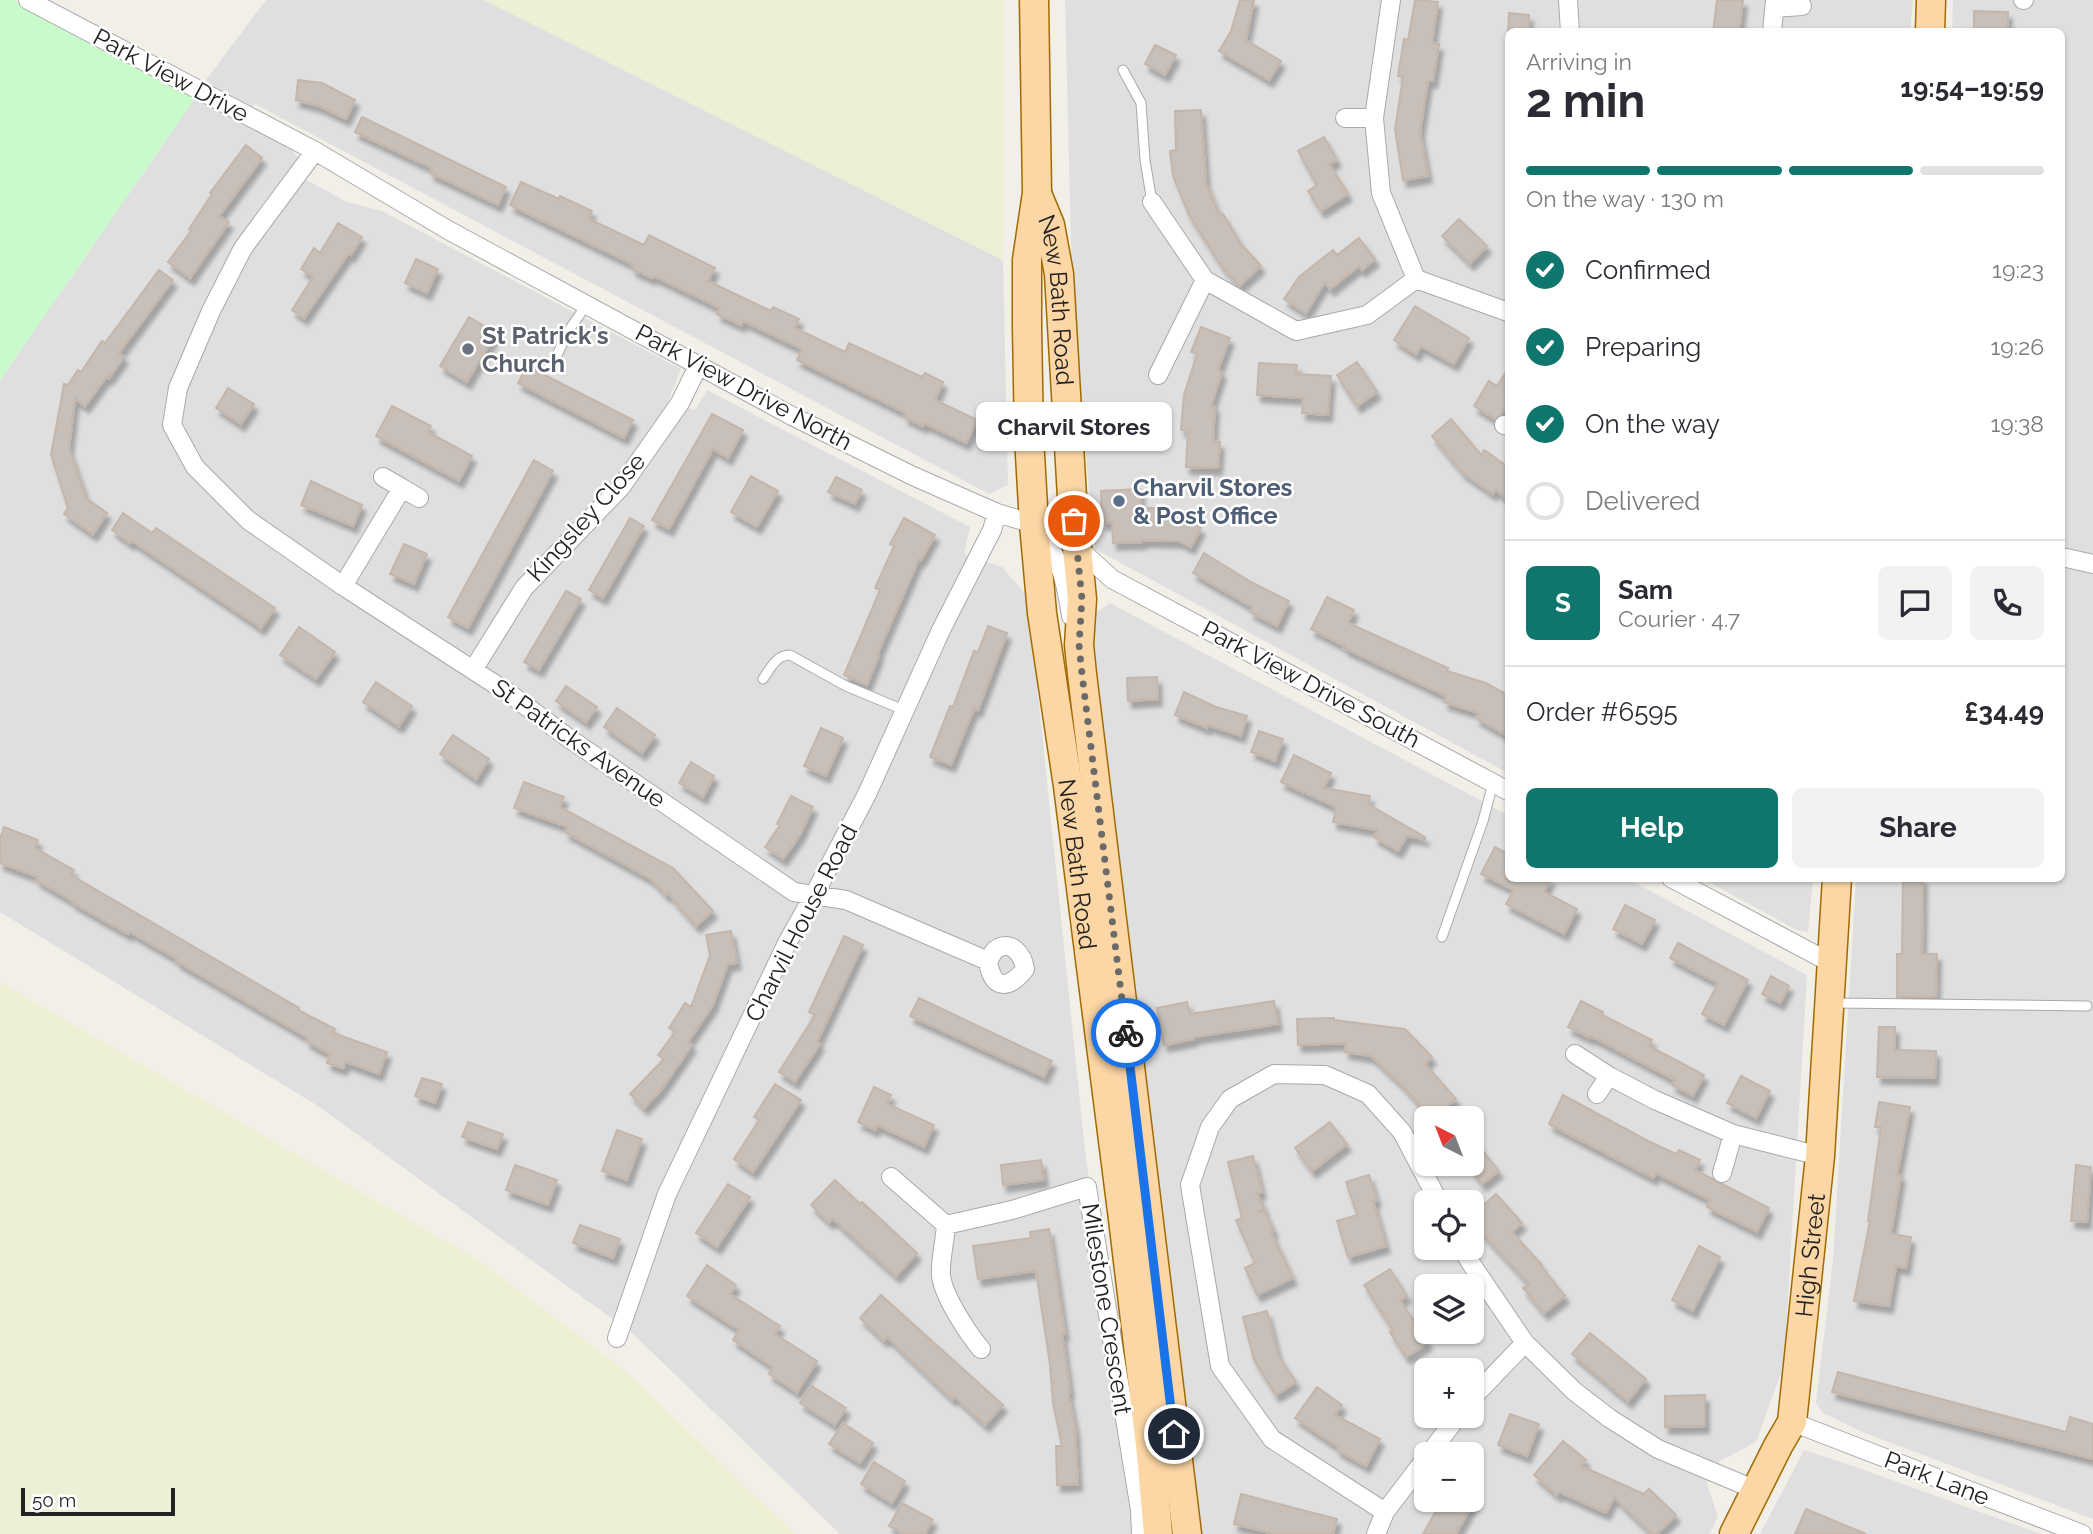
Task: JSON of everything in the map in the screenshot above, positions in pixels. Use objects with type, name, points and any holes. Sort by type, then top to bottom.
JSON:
[{"type":"main road","name":"New Bath Road","points":[[1034,0],[1037,193],[1027,274],[1029,437],[1034,524],[1042,613],[1070,800],[1125,1232],[1158,1534]]},
{"type":"main road","points":[[1930,28],[1931,0]]},
{"type":"main road","name":"New Bath Road","points":[[1037,193],[1050,225],[1059,274],[1076,546],[1082,599],[1079,645],[1187,1534]]},
{"type":"main road","name":"High Street","points":[[1734,1534],[1792,1422],[1820,1156],[1837,882]]},
{"type":"street","name":"Park View Drive","points":[[28,0],[315,151]]},
{"type":"street","points":[[1391,0],[1374,118],[1381,194],[1416,279],[1505,311]]},
{"type":"street","points":[[1568,0],[1570,28]]},
{"type":"street","points":[[1772,28],[1775,4],[1802,6]]},
{"type":"street","points":[[1345,118],[1374,118]]},
{"type":"street","name":"Park View Drive North","points":[[315,151],[448,229],[792,416],[901,470],[997,513],[1034,524]]},
{"type":"street","name":"St Patricks Avenue","points":[[315,151],[243,248],[177,388],[172,425],[195,467],[248,520],[343,586],[473,670],[794,892],[846,900],[988,961]]},
{"type":"street","points":[[1152,202],[1205,280],[1296,331],[1367,315],[1416,279]]},
{"type":"street","points":[[1158,375],[1205,280]]},
{"type":"street","name":"Kingsley Close","points":[[473,670],[524,588],[621,487],[680,403],[699,364]]},
{"type":"street","points":[[383,477],[419,498]]},
{"type":"street","points":[[343,586],[402,488]]},
{"type":"street","name":"Charvil House Road","points":[[617,1338],[667,1194],[787,943],[867,794],[941,630],[992,530],[997,513]]},
{"type":"street","points":[[1034,524],[1050,545],[1064,573],[1071,619],[1079,645]]},
{"type":"street","name":"Park View Drive South","points":[[1034,524],[1045,524],[1076,546],[1112,579],[1501,787]]},
{"type":"street","points":[[2065,558],[2093,564]]},
{"type":"street","points":[[1082,599],[1096,586],[1112,579]]},
{"type":"street","points":[[1679,882],[1831,963]]},
{"type":"street","points":[[1575,1054],[1609,1076],[1655,1100],[1733,1134],[1820,1156]]},
{"type":"street","points":[[1385,1512],[1272,1439],[1220,1366],[1190,1185],[1210,1127],[1230,1099],[1274,1074],[1325,1075],[1368,1094],[1402,1132],[1433,1190]]},
{"type":"street","points":[[1597,1094],[1609,1076]]},
{"type":"street","points":[[1722,1173],[1733,1134]]},
{"type":"street","points":[[891,1177],[946,1225],[941,1276],[956,1312],[981,1349]]},
{"type":"street","name":"Milestone Crescent","points":[[946,1225],[1012,1210],[1087,1187],[1140,1510],[1141,1534]]},
{"type":"street","points":[[1469,1260],[1525,1343],[1574,1391],[1609,1419],[1658,1449],[1756,1490]]},
{"type":"street","points":[[1484,1386],[1525,1343]]},
{"type":"street","name":"Park Lane","points":[[1792,1422],[2082,1534]]},
{"type":"street","points":[[1376,1534],[1385,1512],[1414,1474]]},
{"type":"lane","points":[[1123,70],[1141,103],[1145,160],[1152,202]]},
{"type":"lane","points":[[556,357],[569,330],[587,304]]},
{"type":"lane","points":[[762,679],[774,662],[783,655],[790,655],[846,685],[906,710]]},
{"type":"lane","points":[[1442,937],[1483,821],[1501,787]]},
{"type":"lane","points":[[1829,1003],[2087,1006]]},
{"type":"shaded area","points":[[266,0],[484,0],[1003,260],[1008,485],[989,494],[255,104],[249,112],[203,84]]},
{"type":"shaded area","points":[[1065,0],[1913,0],[1910,28],[1505,28],[1505,771],[1095,549],[1073,325]]},
{"type":"shaded area","points":[[1953,0],[2093,0],[2093,1519],[1862,1432],[1823,1413],[1816,1403],[1833,1260],[1856,882],[2065,882],[2065,28],[1952,28]]},
{"type":"shaded area","points":[[198,94],[284,142],[298,157],[294,173],[347,202],[382,211],[681,369],[668,402],[695,410],[707,390],[970,527],[964,554],[1002,567],[1028,597],[1084,1141],[1135,1534],[840,1534],[632,1333],[318,1106],[0,912],[0,380]]},
{"type":"shaded area","points":[[1110,603],[1505,813],[1505,882],[1634,882],[1807,975],[1784,1365],[1756,1442],[1720,1461],[1707,1483],[1718,1517],[1709,1534],[1196,1534],[1107,842],[1093,614]]},
{"type":"shaded area","points":[[1709,882],[1813,882],[1808,932],[1797,930]]},
{"type":"shaded area","points":[[1804,1450],[1853,1466],[2041,1534],[1760,1534]]},
{"type":"green space","points":[[0,0],[13,0],[198,94],[0,380]]},
{"type":"green space","points":[[484,0],[1004,0],[1003,260]]},
{"type":"green space","points":[[0,982],[480,1261],[627,1372],[795,1534],[0,1534]]},
{"type":"building","points":[[1240,0],[1254,0],[1246,40],[1281,61],[1269,80],[1219,51],[1231,31]]},
{"type":"building","points":[[1415,0],[1438,2],[1432,43],[1439,44],[1433,81],[1428,81],[1420,132],[1428,176],[1403,180],[1395,129],[1403,77],[1398,76],[1404,39],[1408,40]]},
{"type":"building","points":[[1717,0],[1743,0],[1740,28],[1714,28]]},
{"type":"building","points":[[1974,11],[2008,12],[2007,28],[1974,28]]},
{"type":"building","points":[[1509,13],[1529,15],[1528,28],[1508,28]]},
{"type":"building","points":[[1155,45],[1176,55],[1165,75],[1145,64]]},
{"type":"building","points":[[298,80],[322,83],[355,100],[346,119],[319,106],[296,100]]},
{"type":"building","points":[[1201,110],[1206,183],[1220,216],[1223,214],[1241,244],[1261,266],[1239,286],[1220,264],[1189,215],[1173,176],[1170,151],[1176,150],[1175,111]]},
{"type":"building","points":[[362,117],[506,187],[498,205],[430,173],[432,168],[355,132]]},
{"type":"building","points":[[1324,137],[1337,160],[1329,164],[1348,194],[1321,211],[1308,191],[1317,185],[1298,151]]},
{"type":"building","points":[[246,145],[262,158],[219,216],[229,222],[190,278],[168,262],[191,231],[189,229],[212,194],[210,193]]},
{"type":"building","points":[[521,182],[592,211],[589,219],[644,245],[649,235],[715,268],[708,281],[771,311],[773,307],[799,319],[795,328],[845,352],[849,343],[922,377],[925,373],[943,382],[935,400],[977,420],[966,443],[924,423],[923,426],[904,417],[906,413],[797,360],[802,349],[743,321],[741,325],[717,314],[720,308],[654,276],[652,278],[632,269],[634,265],[510,205]]},
{"type":"building","points":[[1459,219],[1487,246],[1470,263],[1442,236]]},
{"type":"building","points":[[338,223],[362,237],[304,318],[292,310],[313,277],[301,269],[314,248],[320,253]]},
{"type":"building","points":[[1359,238],[1375,259],[1362,270],[1359,266],[1330,289],[1325,282],[1306,313],[1284,299],[1299,277],[1333,250],[1337,255]]},
{"type":"building","points":[[416,259],[438,269],[427,293],[405,283]]},
{"type":"building","points":[[159,270],[173,280],[119,353],[124,357],[85,406],[75,399],[69,449],[86,498],[107,513],[93,534],[64,514],[68,508],[51,455],[64,384],[68,385],[78,370],[81,372],[102,341],[105,343]]},
{"type":"building","points":[[1415,306],[1469,338],[1454,364],[1421,346],[1416,354],[1394,340]]},
{"type":"building","name":"St Patrick's Church","points":[[469,317],[496,333],[467,382],[440,366]]},
{"type":"building","points":[[1201,327],[1230,338],[1218,370],[1222,372],[1211,406],[1215,406],[1213,441],[1220,442],[1218,468],[1186,467],[1188,431],[1181,430],[1184,395],[1197,354],[1191,352]]},
{"type":"building","points":[[1357,362],[1377,392],[1357,406],[1337,375]]},
{"type":"building","points":[[1259,363],[1297,365],[1296,374],[1331,376],[1328,415],[1302,413],[1303,398],[1257,395]]},
{"type":"building","points":[[527,366],[633,420],[624,438],[518,383]]},
{"type":"building","points":[[1505,374],[1505,407],[1495,419],[1474,406],[1489,381],[1497,386]]},
{"type":"building","points":[[228,388],[254,404],[241,424],[216,408]]},
{"type":"building","points":[[392,406],[431,426],[428,432],[472,456],[459,481],[376,436]]},
{"type":"building","points":[[712,414],[743,430],[728,458],[713,449],[669,529],[652,520]]},
{"type":"building","points":[[1451,419],[1481,455],[1484,450],[1505,465],[1505,498],[1496,490],[1493,494],[1463,473],[1432,436]]},
{"type":"building","points":[[534,460],[553,471],[468,628],[448,617]]},
{"type":"building","points":[[751,476],[778,491],[757,527],[731,512]]},
{"type":"building","points":[[836,477],[862,490],[855,504],[828,492]]},
{"type":"building","points":[[311,481],[362,505],[353,526],[301,505]]},
{"type":"building","points":[[1140,489],[1141,508],[1164,508],[1201,528],[1191,547],[1179,541],[1142,540],[1113,543],[1112,522],[1102,523],[1101,491]]},
{"type":"building","points":[[123,513],[152,533],[156,528],[275,608],[261,628],[112,530]]},
{"type":"building","points":[[630,518],[644,526],[603,598],[589,590]]},
{"type":"building","points":[[904,518],[935,535],[921,560],[919,559],[877,655],[867,685],[844,675],[880,590],[875,588],[894,546],[890,544]]},
{"type":"building","points":[[404,544],[427,554],[414,584],[390,574]]},
{"type":"building","points":[[1204,553],[1251,582],[1289,601],[1277,626],[1250,612],[1252,607],[1193,573]]},
{"type":"building","points":[[566,591],[581,599],[539,670],[524,662]]},
{"type":"building","points":[[1327,597],[1354,610],[1348,623],[1448,668],[1447,671],[1486,683],[1505,693],[1504,734],[1476,718],[1479,713],[1444,702],[1446,696],[1344,648],[1345,646],[1311,629]]},
{"type":"building","points":[[988,626],[1007,633],[978,710],[974,709],[951,765],[930,757],[974,651],[978,652]]},
{"type":"building","points":[[299,627],[335,652],[316,679],[280,655]]},
{"type":"building","points":[[1157,677],[1158,699],[1128,701],[1127,678]]},
{"type":"building","points":[[376,682],[412,706],[399,726],[363,702]]},
{"type":"building","points":[[566,686],[597,707],[586,722],[556,701]]},
{"type":"building","points":[[1184,692],[1216,707],[1247,716],[1241,736],[1208,725],[1207,728],[1175,715]]},
{"type":"building","points":[[617,708],[655,735],[642,753],[604,727]]},
{"type":"building","points":[[821,728],[843,738],[826,776],[804,766]]},
{"type":"building","points":[[1259,731],[1283,739],[1275,761],[1251,752]]},
{"type":"building","points":[[453,735],[489,759],[476,779],[440,754]]},
{"type":"building","points":[[1294,755],[1331,773],[1324,788],[1370,796],[1368,804],[1425,839],[1407,836],[1398,851],[1374,837],[1377,830],[1333,822],[1336,807],[1281,782]]},
{"type":"building","points":[[691,762],[714,776],[703,797],[679,783]]},
{"type":"building","points":[[524,782],[564,797],[560,807],[673,868],[713,911],[696,926],[668,893],[666,895],[651,879],[565,832],[568,827],[514,808]]},
{"type":"building","points":[[791,796],[813,807],[800,835],[783,859],[765,847],[780,825],[777,824]]},
{"type":"building","points":[[4,827],[38,840],[35,848],[74,870],[71,875],[299,1008],[298,1010],[335,1029],[333,1033],[387,1052],[379,1074],[346,1062],[343,1068],[327,1063],[330,1054],[306,1041],[308,1038],[130,932],[128,934],[73,903],[36,880],[38,877],[0,863],[0,839]]},
{"type":"building","points":[[1495,847],[1505,852],[1505,882],[1549,882],[1544,892],[1577,909],[1564,934],[1506,904],[1514,890],[1481,874]]},
{"type":"building","points":[[1903,882],[1923,882],[1922,954],[1937,954],[1936,997],[1897,997],[1897,954],[1902,954]]},
{"type":"building","points":[[1625,905],[1655,920],[1642,944],[1613,929]]},
{"type":"building","points":[[731,931],[737,963],[728,964],[713,1005],[688,1042],[692,1045],[661,1090],[644,1108],[630,1094],[664,1059],[658,1055],[675,1032],[669,1028],[685,1003],[691,1007],[710,955],[706,935]]},
{"type":"building","points":[[844,936],[863,945],[817,1042],[820,1044],[795,1082],[779,1072],[815,1015],[809,1012]]},
{"type":"building","points":[[1678,943],[1748,980],[1724,1025],[1702,1014],[1718,983],[1670,958]]},
{"type":"building","points":[[1771,976],[1789,986],[1780,1003],[1762,994]]},
{"type":"building","points":[[919,998],[1052,1061],[1044,1077],[910,1016]]},
{"type":"building","points":[[1274,1001],[1278,1024],[1194,1037],[1164,1045],[1157,1008],[1187,1002],[1190,1014]]},
{"type":"building","points":[[1581,1001],[1603,1012],[1602,1015],[1652,1040],[1649,1046],[1704,1075],[1693,1096],[1672,1085],[1675,1080],[1591,1036],[1590,1038],[1568,1027]]},
{"type":"building","points":[[1334,1018],[1405,1029],[1432,1057],[1425,1064],[1456,1099],[1447,1106],[1420,1106],[1371,1056],[1345,1052],[1346,1043],[1298,1045],[1297,1019]]},
{"type":"building","points":[[1879,1027],[1895,1027],[1895,1050],[1936,1051],[1935,1078],[1877,1077]]},
{"type":"building","points":[[1741,1076],[1770,1091],[1756,1118],[1727,1103]]},
{"type":"building","points":[[422,1078],[442,1084],[435,1103],[415,1096]]},
{"type":"building","points":[[775,1084],[801,1100],[753,1172],[734,1159],[759,1120],[754,1117]]},
{"type":"building","points":[[874,1087],[891,1095],[887,1104],[934,1125],[924,1147],[877,1125],[875,1130],[858,1122]]},
{"type":"building","points":[[1563,1095],[1648,1141],[1676,1154],[1679,1150],[1700,1160],[1695,1170],[1769,1208],[1757,1232],[1707,1207],[1710,1200],[1656,1173],[1653,1178],[1549,1124]]},
{"type":"building","points":[[1879,1102],[1910,1107],[1897,1175],[1901,1175],[1891,1234],[1911,1237],[1906,1268],[1896,1266],[1889,1306],[1854,1301],[1870,1221],[1881,1127],[1875,1127]]},
{"type":"building","points":[[468,1122],[503,1134],[497,1149],[462,1137]]},
{"type":"building","points":[[1330,1122],[1347,1144],[1312,1171],[1295,1148]]},
{"type":"building","points":[[617,1130],[642,1139],[627,1180],[602,1171]]},
{"type":"building","points":[[1484,1153],[1499,1171],[1482,1184],[1476,1176],[1484,1176]]},
{"type":"building","points":[[1253,1156],[1262,1192],[1257,1193],[1264,1208],[1258,1212],[1264,1210],[1274,1231],[1271,1232],[1293,1278],[1257,1295],[1245,1268],[1255,1263],[1236,1220],[1242,1218],[1228,1162]]},
{"type":"building","points":[[1041,1160],[1044,1180],[1003,1185],[1001,1165]]},
{"type":"building","points":[[515,1165],[557,1180],[548,1205],[506,1190]]},
{"type":"building","points":[[2076,1165],[2091,1167],[2087,1222],[2071,1221]]},
{"type":"building","points":[[1369,1175],[1377,1200],[1373,1201],[1386,1246],[1348,1257],[1337,1221],[1357,1215],[1346,1182]]},
{"type":"building","points":[[835,1180],[917,1253],[896,1276],[833,1219],[829,1222],[811,1205]]},
{"type":"building","points":[[728,1184],[750,1197],[717,1247],[696,1233]]},
{"type":"building","points":[[1496,1194],[1522,1223],[1512,1232],[1565,1296],[1544,1313],[1523,1288],[1529,1284],[1484,1235],[1484,1204]]},
{"type":"building","points":[[580,1225],[620,1239],[613,1258],[573,1243]]},
{"type":"building","points":[[1049,1229],[1065,1334],[1062,1334],[1075,1428],[1078,1484],[1057,1485],[1056,1446],[1062,1446],[1053,1403],[1036,1271],[978,1279],[973,1246],[1031,1238],[1030,1232]]},
{"type":"building","points":[[1699,1246],[1720,1257],[1693,1311],[1672,1300]]},
{"type":"building","points":[[707,1265],[736,1285],[730,1294],[780,1326],[775,1334],[817,1361],[797,1392],[769,1374],[773,1367],[733,1340],[739,1330],[687,1296]]},
{"type":"building","points":[[1390,1269],[1407,1296],[1400,1300],[1414,1322],[1414,1344],[1426,1344],[1406,1357],[1390,1332],[1393,1330],[1364,1285]]},
{"type":"building","points":[[881,1295],[1003,1405],[985,1425],[954,1396],[952,1399],[887,1337],[884,1340],[860,1318]]},
{"type":"building","points":[[1267,1311],[1278,1355],[1296,1382],[1276,1395],[1254,1360],[1243,1317]]},
{"type":"building","points":[[1590,1333],[1646,1379],[1628,1401],[1572,1354]]},
{"type":"building","points":[[1838,1372],[2066,1432],[2070,1417],[2093,1424],[2093,1459],[1832,1392]]},
{"type":"building","points":[[812,1386],[846,1408],[835,1425],[800,1403]]},
{"type":"building","points":[[1317,1387],[1342,1405],[1335,1415],[1380,1439],[1366,1466],[1337,1450],[1338,1447],[1295,1418]]},
{"type":"building","points":[[1705,1395],[1705,1426],[1665,1427],[1665,1396]]},
{"type":"building","points":[[1510,1414],[1539,1424],[1527,1456],[1498,1445]]},
{"type":"building","points":[[843,1423],[873,1443],[860,1463],[829,1444]]},
{"type":"building","points":[[1563,1441],[1586,1460],[1581,1466],[1644,1494],[1649,1489],[1676,1515],[1657,1534],[1652,1534],[1614,1497],[1606,1513],[1559,1492],[1557,1495],[1534,1475]]},
{"type":"building","points":[[874,1462],[905,1481],[892,1503],[861,1484]]},
{"type":"building","points":[[1241,1494],[1337,1519],[1333,1534],[1274,1534],[1234,1524]]},
{"type":"building","points":[[902,1503],[933,1520],[925,1534],[903,1534],[889,1526]]},
{"type":"building","points":[[1806,1509],[1866,1534],[1795,1534]]},
{"type":"building","points":[[1435,1512],[1468,1512],[1456,1534],[1423,1534]]},
{"type":"way so far","points":[[1074,521],[1082,599],[1079,645],[1126,1033]]},
{"type":"place","name":"St Patrick's Church","points":[[468,349]]},
{"type":"place","name":"Charvil Stores & Post Office","points":[[1119,501]]},
{"type":"place","name":"Charvil Stores","points":[[1074,521]]},
{"type":"route","points":[[1126,1033],[1174,1434]]}]
